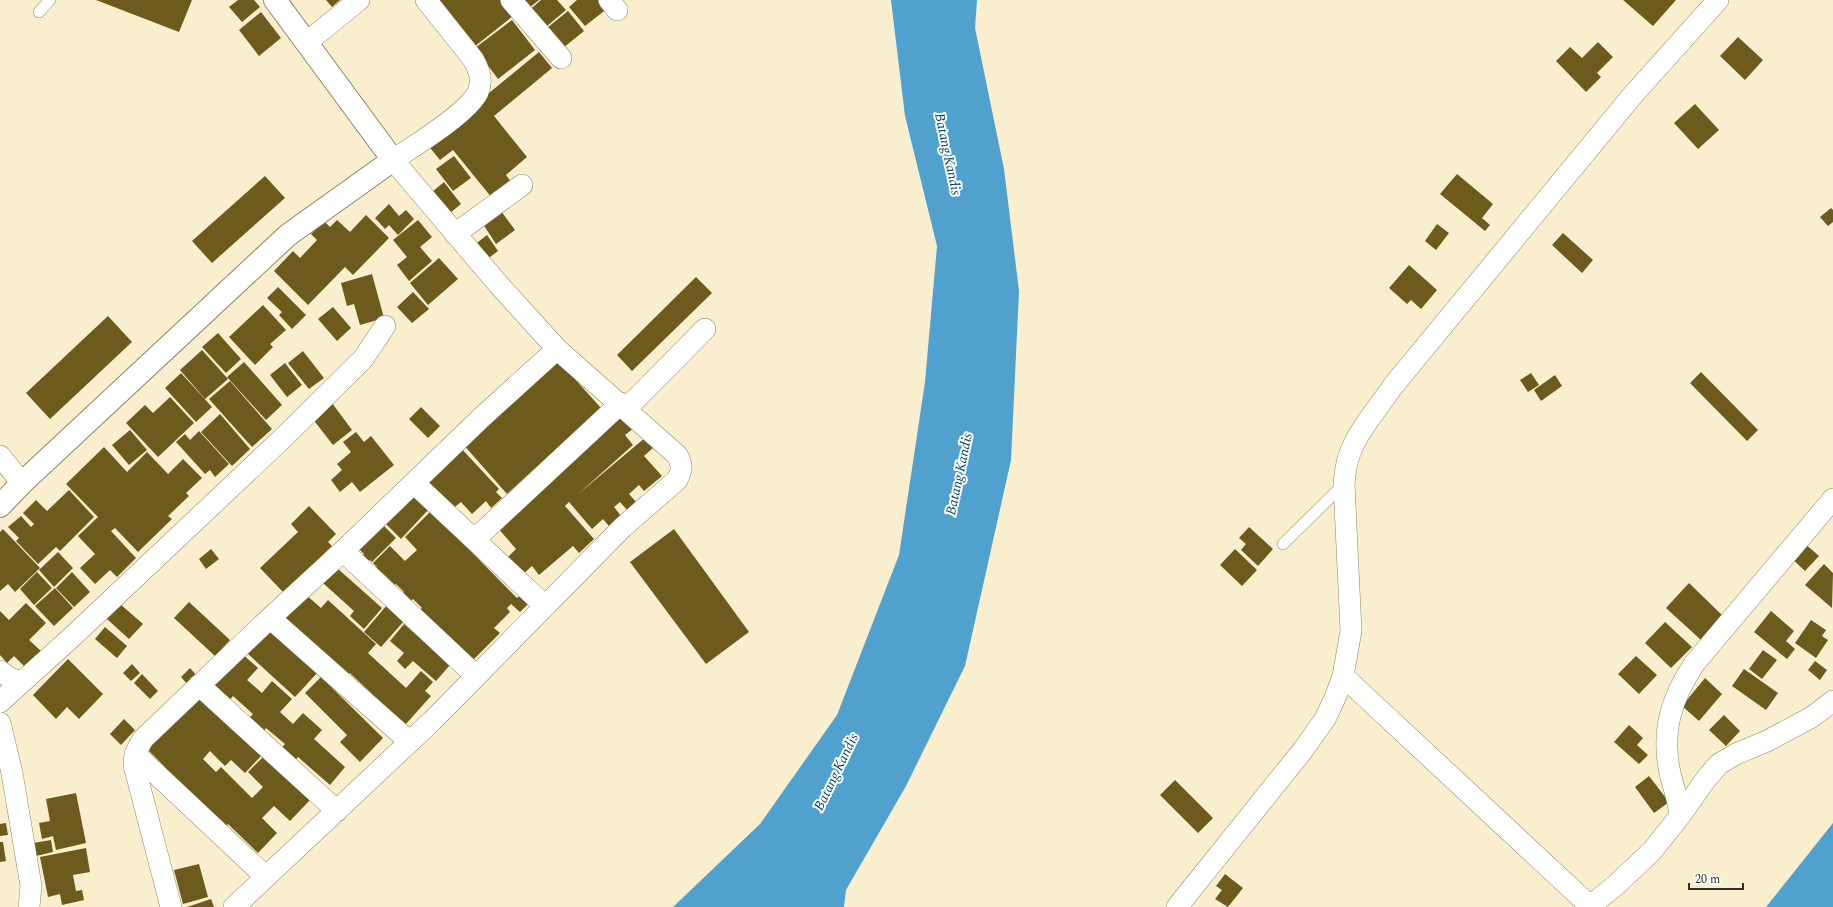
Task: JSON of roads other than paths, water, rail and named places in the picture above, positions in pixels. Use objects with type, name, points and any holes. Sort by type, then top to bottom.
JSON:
[{"type":"street","points":[[234,907],[410,742],[623,527],[677,480],[682,471],[682,464],[678,455],[624,406],[557,349],[455,234],[393,160],[276,0]]},
{"type":"street","points":[[306,43],[359,0]]},
{"type":"street","points":[[0,506],[22,483],[288,235],[445,124],[465,108],[478,92],[480,79],[476,65],[426,0]]},
{"type":"street","points":[[511,0],[561,58]]},
{"type":"street","points":[[1177,907],[1303,750],[1325,719],[1343,676],[1351,631],[1344,484],[1346,466],[1350,452],[1393,386],[1632,96],[1718,0]]},
{"type":"street","points":[[455,234],[522,185]]},
{"type":"street","points":[[0,702],[285,436],[364,359],[386,326]]},
{"type":"street","points":[[475,539],[624,406],[705,329]]},
{"type":"street","points":[[171,907],[134,765],[135,754],[143,739],[199,684],[343,551],[481,418],[557,349]]},
{"type":"street","points":[[0,456],[22,483]]},
{"type":"street","points":[[414,483],[545,606]]},
{"type":"street","points":[[1680,816],[1679,806],[1669,768],[1667,750],[1671,707],[1679,686],[1694,664],[1833,499]]},
{"type":"street","points":[[343,551],[476,676]]},
{"type":"street","points":[[270,618],[410,742]]},
{"type":"street","points":[[0,671],[10,678],[21,682]]},
{"type":"street","points":[[1343,676],[1589,906],[1616,885],[1652,851],[1719,764],[1736,754],[1767,741],[1812,717],[1833,701]]},
{"type":"street","points":[[199,684],[337,811]]},
{"type":"street","points":[[0,723],[12,773],[31,886],[29,907]]},
{"type":"street","points":[[135,754],[266,877]]},
{"type":"lane","points":[[39,12],[50,0]]},
{"type":"lane","points":[[1283,544],[1344,484]]},
{"type":"water","name":"Batang Kandis","points":[[891,0],[977,0],[975,28],[1004,169],[1019,291],[1011,460],[965,666],[906,786],[846,890],[844,907],[673,907],[760,824],[837,715],[899,555],[925,382],[937,246],[905,116]]},
{"type":"water","points":[[1833,823],[1833,907],[1766,907]]}]
